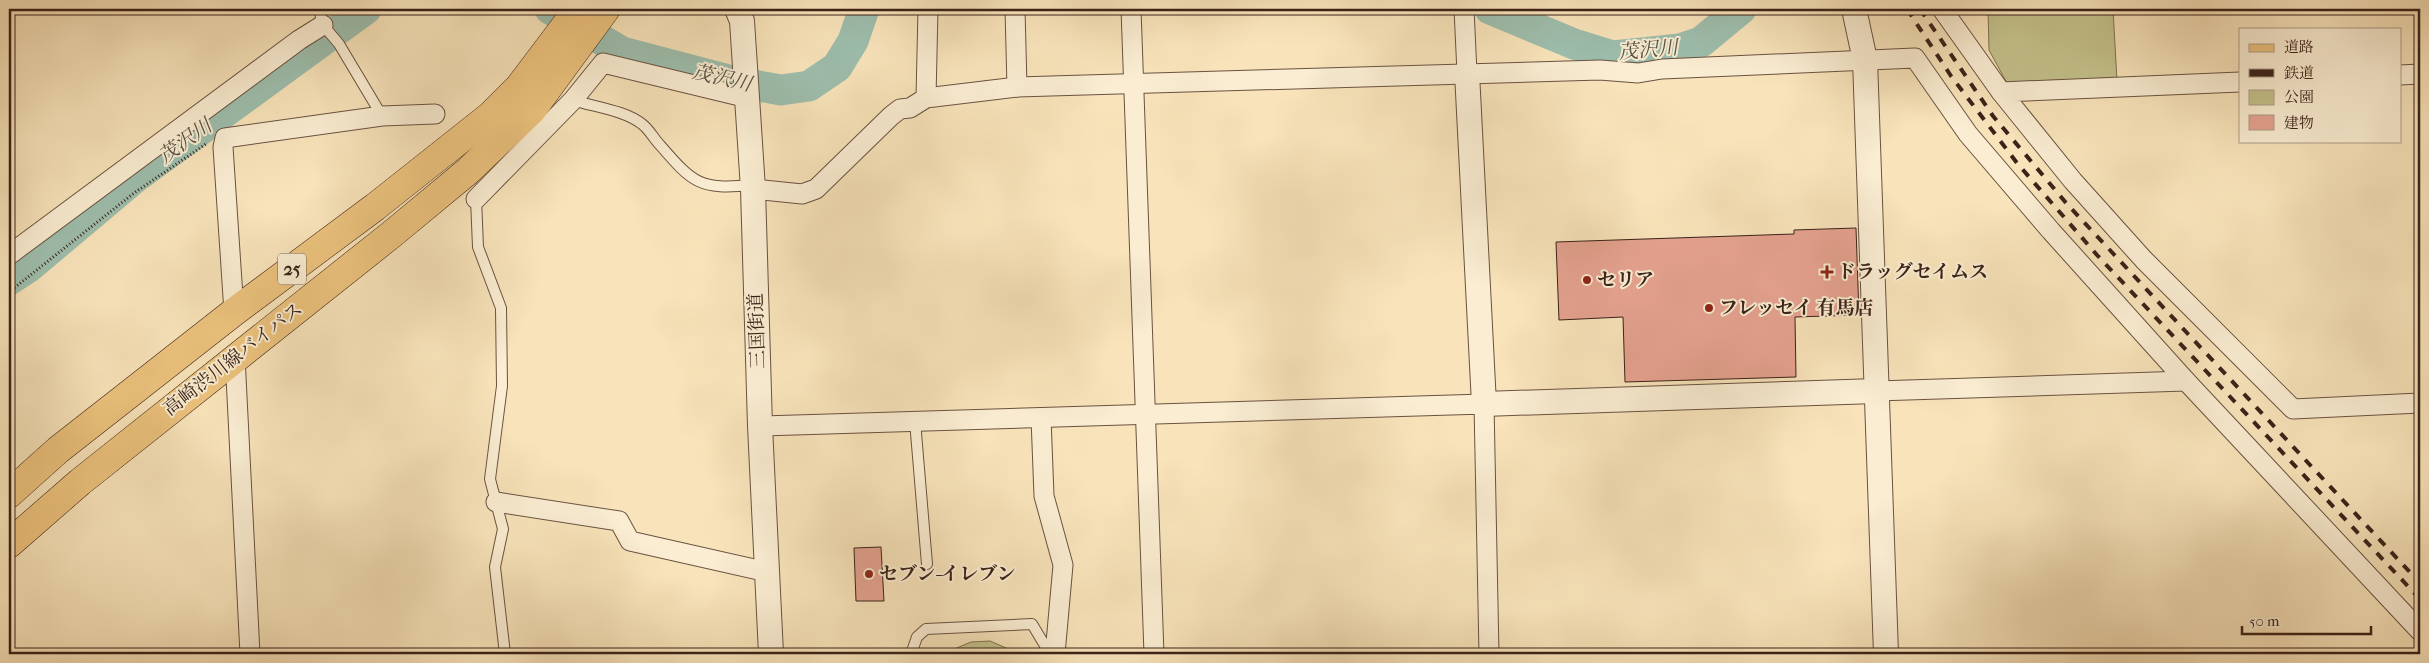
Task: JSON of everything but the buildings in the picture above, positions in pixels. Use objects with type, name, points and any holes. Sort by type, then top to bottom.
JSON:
[{"type":"main road","name":"高崎渋川線バイパス","points":[[9,494],[58,450],[234,312],[389,196],[491,115],[583,21]]},
{"type":"main road","name":"高崎渋川線バイパス","points":[[9,544],[80,482],[392,234],[468,171],[532,110],[583,21]]},
{"type":"street","name":"三国街道","points":[[737,9],[742,21],[748,98],[760,426],[772,654]]},
{"type":"street","points":[[926,98],[928,9]]},
{"type":"street","points":[[1015,9],[1017,87]]},
{"type":"street","points":[[1131,9],[1154,654]]},
{"type":"street","points":[[1464,9],[1484,404],[1489,654]]},
{"type":"street","points":[[1854,9],[1865,60],[1886,654]]},
{"type":"street","points":[[1942,9],[2001,92],[2074,181],[2144,260],[2293,409],[2420,403]]},
{"type":"street","points":[[9,256],[298,40],[321,17]]},
{"type":"street","points":[[752,187],[802,194],[816,188],[890,116],[900,109],[910,108],[926,98],[1017,87],[1600,70],[1638,73],[1662,69],[1915,58],[1968,134],[2051,231],[2186,381],[2420,631]]},
{"type":"street","points":[[476,199],[573,100],[603,63],[748,98]]},
{"type":"street","points":[[2402,75],[2420,74]]},
{"type":"street","points":[[2001,92],[2239,82]]},
{"type":"street","points":[[234,312],[223,147],[225,138],[382,116],[435,114]]},
{"type":"street","points":[[235,357],[250,654]]},
{"type":"street","points":[[760,426],[2186,381]]},
{"type":"street","points":[[1041,418],[1044,496],[1062,565],[1055,654]]},
{"type":"street","points":[[496,502],[619,521],[630,540],[768,572]]},
{"type":"lane","points":[[321,17],[382,116]]},
{"type":"lane","points":[[573,100],[618,113],[642,124],[685,174],[697,182],[725,188],[752,187]]},
{"type":"lane","points":[[476,199],[478,247],[501,308],[502,386],[490,479],[502,529],[495,567],[505,654]]},
{"type":"lane","points":[[915,422],[927,564]]},
{"type":"lane","points":[[911,654],[917,637],[926,629],[1032,624],[1050,654]]},
{"type":"path","points":[[9,292],[134,193],[203,144],[225,138]]},
{"type":"green space","points":[[1988,9],[2113,9],[2117,81],[2008,85],[1989,50]]},
{"type":"green space","points":[[990,641],[1020,654],[942,654],[971,642]]},
{"type":"waterway","name":"茂沢川","points":[[9,280],[29,267],[136,177],[366,9]]},
{"type":"waterway","name":"茂沢川","points":[[550,9],[622,52],[736,82],[781,90],[809,86],[837,67],[853,41],[864,9]]},
{"type":"waterway","name":"茂沢川","points":[[1490,9],[1574,44],[1613,56],[1680,49],[1701,42],[1741,9]]},
{"type":"railway","points":[[1907,9],[1951,76],[2017,163],[2097,255],[2420,599]]},
{"type":"railway","points":[[1920,9],[1993,116],[2067,204],[2420,583]]},
{"type":"place","name":"ドラッグセイムス","points":[[1827,272]]},
{"type":"place","name":"セリア","points":[[1587,280]]},
{"type":"place","name":"フレッセイ 有馬店","points":[[1709,308]]},
{"type":"place","name":"セブン-イレブン","points":[[869,574]]}]
